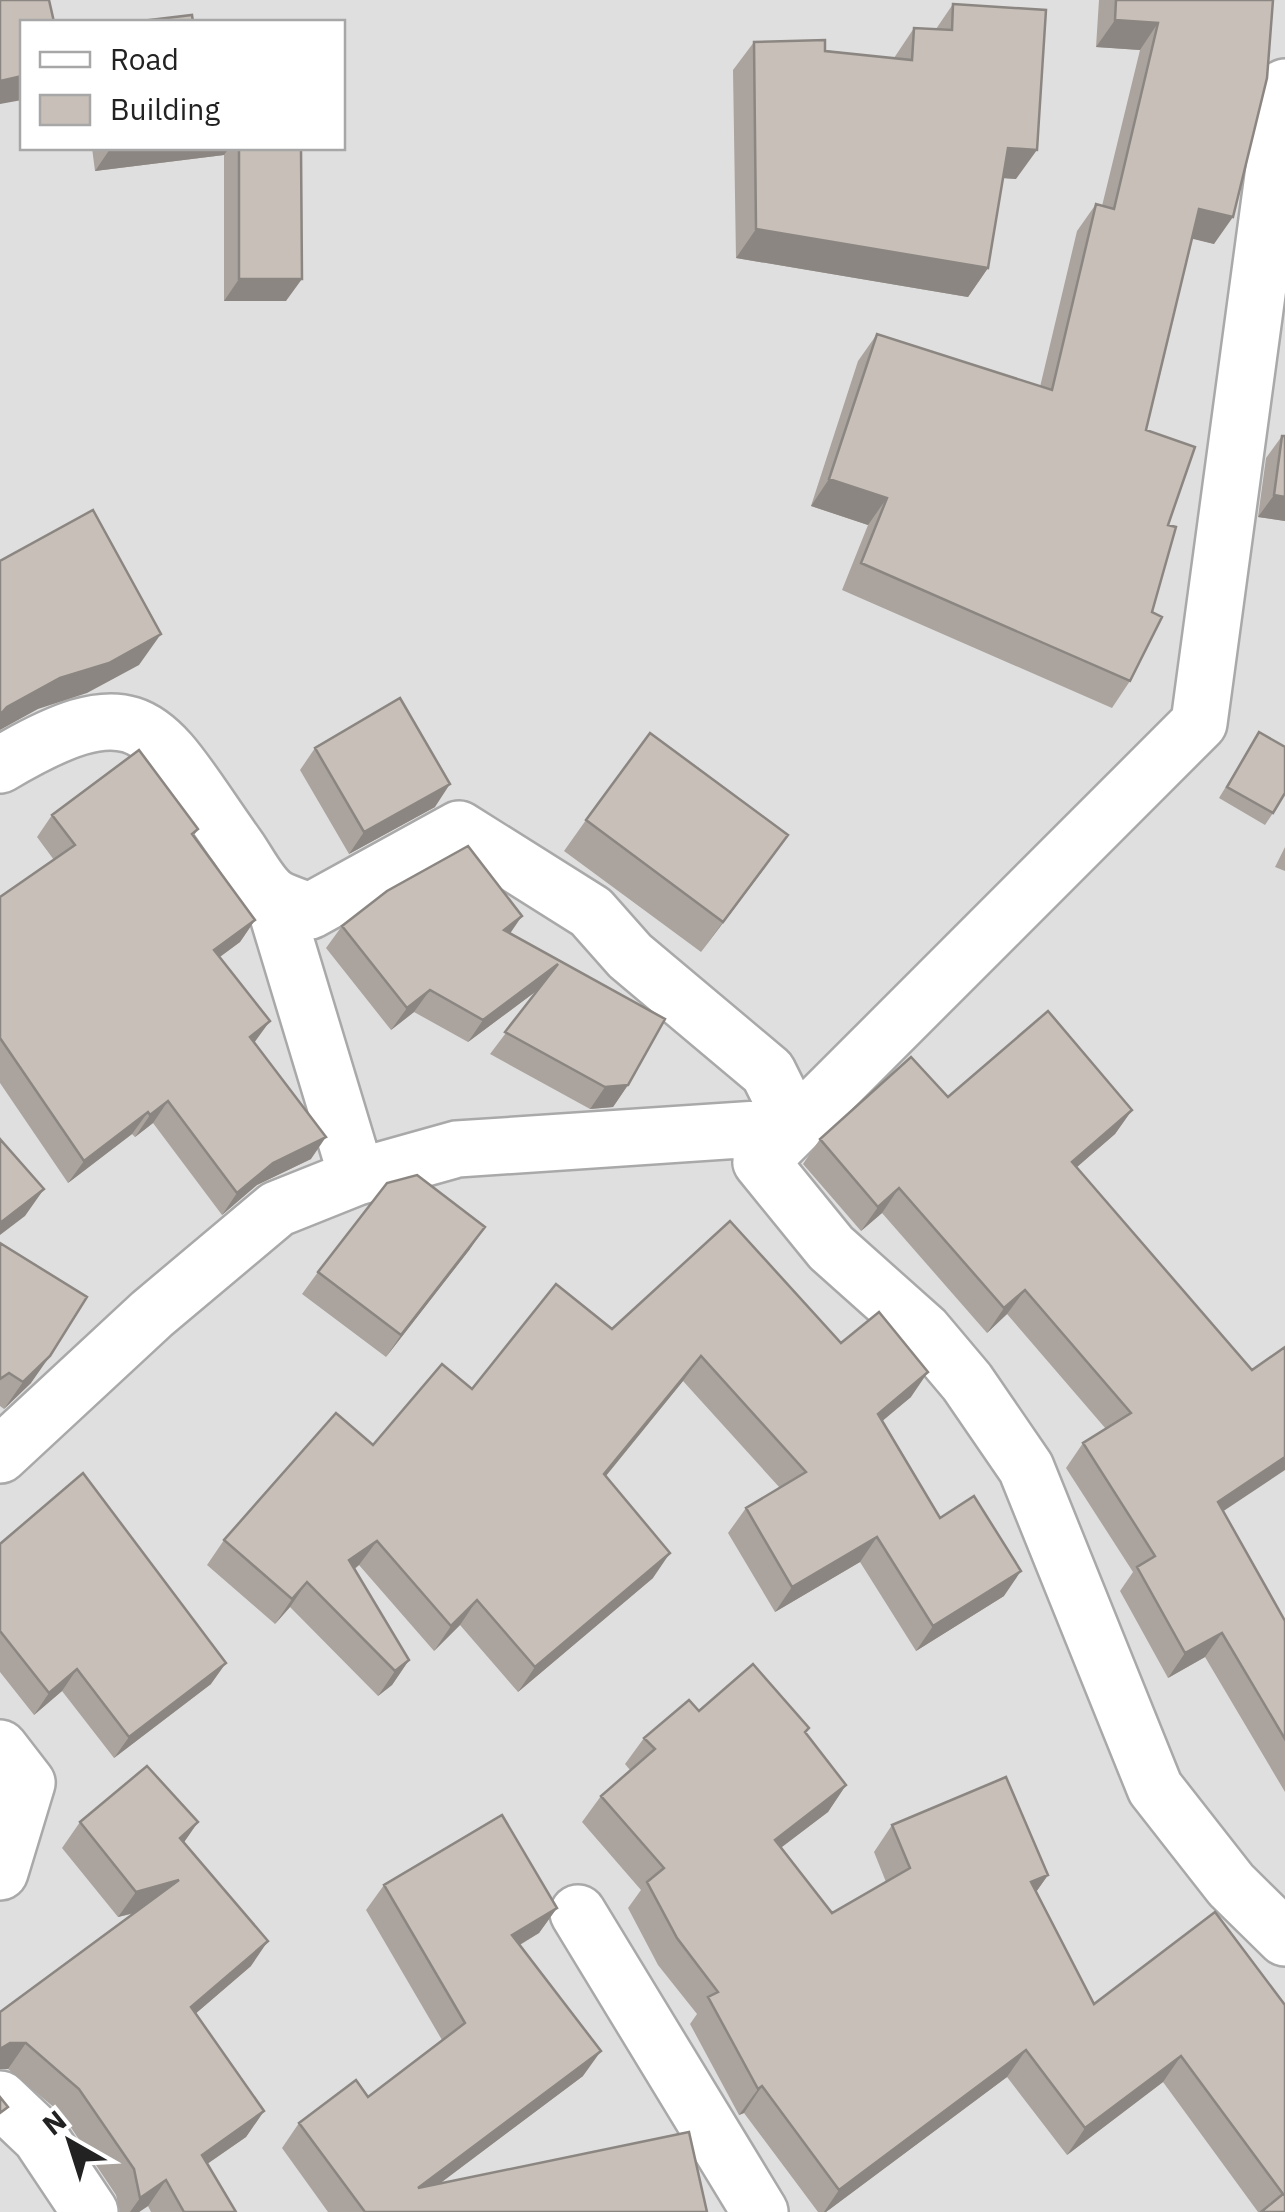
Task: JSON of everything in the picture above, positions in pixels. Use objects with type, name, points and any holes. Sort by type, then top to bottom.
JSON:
[{"type":"street","points":[[0,1454],[152,1314],[277,1209],[358,1177],[457,1149],[766,1145],[1199,723],[1285,87]]},
{"type":"street","points":[[0,765],[40,741],[118,718],[152,731],[174,756],[272,896],[358,1177]]},
{"type":"street","points":[[272,896],[310,912],[458,829],[591,912],[630,956],[768,1072],[782,1100],[766,1145]]},
{"type":"street","points":[[766,1145],[830,1248],[924,1332],[967,1382],[1026,1468],[1156,1788],[1231,1885],[1285,1938]]},
{"type":"street","points":[[0,1748],[27,1783],[0,1872]]},
{"type":"street","points":[[578,1913],[760,2212]]},
{"type":"street","points":[[0,2099],[40,2136],[90,2212]]},
{"type":"shaded area","points":[[0,0],[1285,0],[1285,2212],[0,2212]]},
{"type":"building","points":[[0,0],[49,0],[54,20],[20,20],[20,76],[0,81]]},
{"type":"building","points":[[1116,0],[1273,0],[1267,78],[1233,217],[1199,209],[1146,430],[1195,447],[1168,525],[1176,527],[1152,612],[1162,617],[1130,681],[861,563],[887,498],[829,479],[877,334],[1052,390],[1096,204],[1114,209],[1158,23],[1115,20]]},
{"type":"building","points":[[953,4],[1046,10],[1037,150],[1008,148],[988,268],[756,229],[754,42],[825,40],[825,51],[912,60],[914,28],[952,30]]},
{"type":"building","points":[[192,15],[193,20],[150,20]]},
{"type":"building","points":[[239,150],[301,150],[302,279],[239,279]]},
{"type":"building","points":[[1285,436],[1285,497],[1274,495]]},
{"type":"building","points":[[93,510],[161,634],[109,663],[60,678],[7,707],[0,715],[0,561]]},
{"type":"building","points":[[400,698],[450,784],[364,832],[315,748]]},
{"type":"building","points":[[1259,732],[1285,747],[1285,793],[1273,813],[1227,787]]},
{"type":"building","points":[[650,733],[788,835],[723,922],[586,820]]},
{"type":"building","points":[[139,750],[198,829],[192,834],[255,920],[214,950],[270,1021],[250,1037],[326,1137],[273,1163],[237,1193],[168,1101],[84,1161],[0,1038],[0,897],[75,845],[52,815]]},
{"type":"building","points":[[468,846],[522,916],[504,930],[665,1019],[628,1085],[605,1087],[505,1032],[558,964],[483,1020],[430,990],[407,1008],[342,926],[387,891]]},
{"type":"building","points":[[1048,1011],[1132,1110],[1072,1162],[1252,1370],[1285,1347],[1285,1457],[1218,1502],[1285,1621],[1285,1739],[1222,1633],[1185,1653],[1137,1567],[1155,1556],[1083,1443],[1131,1413],[1025,1290],[1004,1308],[899,1188],[878,1207],[820,1139],[911,1057],[948,1097]]},
{"type":"building","points":[[0,1139],[44,1189],[0,1223]]},
{"type":"building","points":[[417,1175],[485,1227],[401,1335],[318,1272],[387,1183]]},
{"type":"building","points":[[730,1221],[841,1343],[879,1312],[928,1372],[878,1414],[940,1518],[974,1496],[1021,1571],[933,1626],[877,1537],[792,1587],[746,1508],[806,1472],[701,1356],[604,1474],[670,1553],[535,1667],[477,1600],[451,1626],[377,1541],[349,1560],[409,1660],[395,1671],[307,1582],[292,1599],[224,1540],[336,1413],[373,1445],[442,1364],[472,1389],[556,1284],[612,1329]]},
{"type":"building","points":[[0,1243],[87,1297],[50,1356],[23,1382],[9,1373],[0,1379]]},
{"type":"building","points":[[83,1473],[226,1663],[129,1737],[77,1669],[49,1693],[0,1631],[0,1544]]},
{"type":"building","points":[[753,1664],[809,1728],[805,1732],[846,1785],[775,1840],[832,1913],[910,1868],[892,1825],[1006,1777],[1048,1875],[1031,1882],[1094,2004],[1215,1912],[1285,2005],[1285,2212],[1261,2212],[1283,2194],[1181,2056],[1085,2128],[1026,2050],[839,2190],[762,2086],[758,2089],[708,1997],[718,1992],[677,1938],[647,1882],[664,1868],[601,1796],[655,1749],[644,1738],[689,1700],[699,1711]]},
{"type":"building","points":[[147,1766],[198,1822],[180,1838],[268,1941],[191,2007],[264,2111],[202,2155],[236,2212],[184,2212],[166,2180],[140,2198],[134,2169],[79,2089],[26,2043],[10,2043],[0,2049],[0,2012],[179,1880],[136,1892],[80,1822]]},
{"type":"building","points":[[502,1815],[557,1908],[512,1935],[601,2051],[418,2188],[689,2132],[707,2212],[365,2212],[299,2123],[356,2080],[368,2097],[465,2023],[384,1885]]},
{"type":"building","points":[[0,2097],[8,2107],[0,2113]]}]
